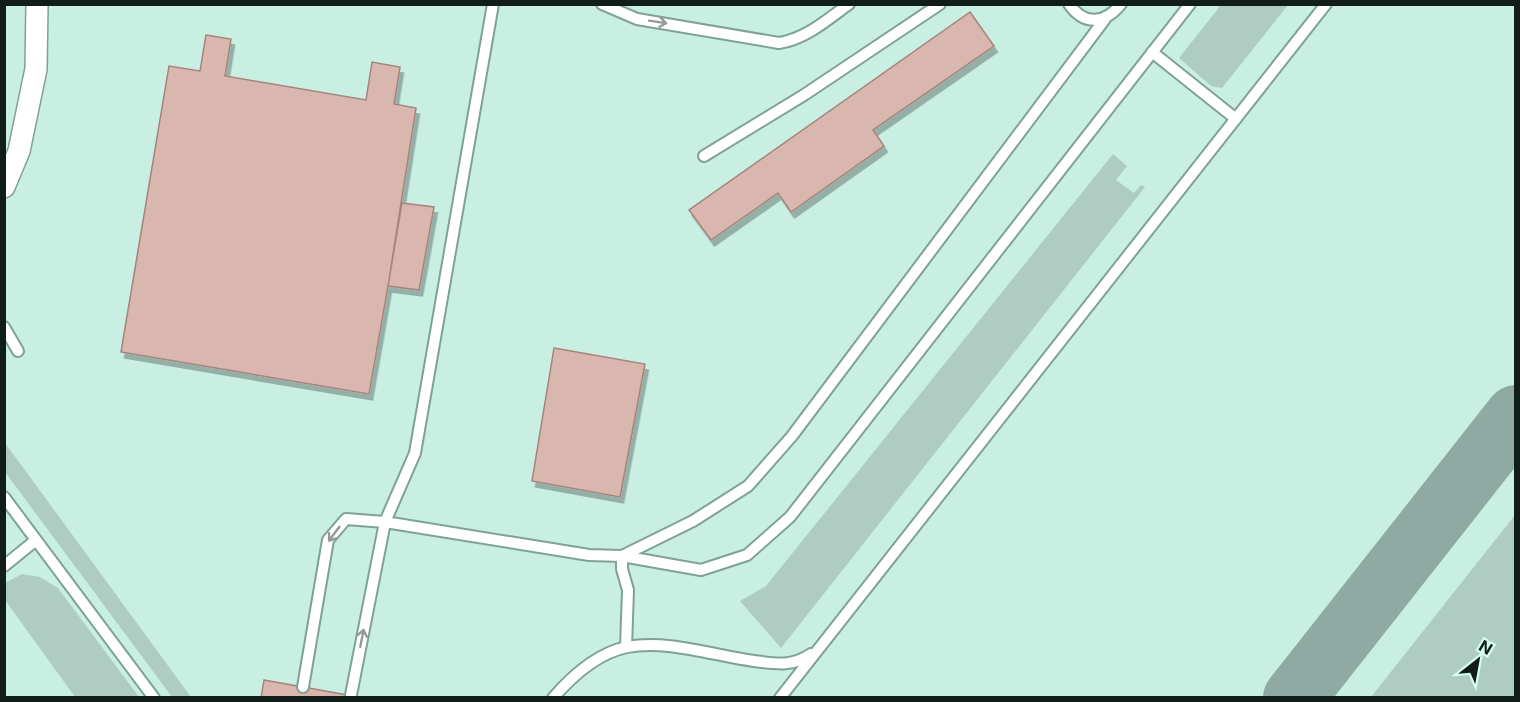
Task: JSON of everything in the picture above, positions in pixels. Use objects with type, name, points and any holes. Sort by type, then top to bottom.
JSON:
[{"type":"street","points":[[4,188],[19,151],[36,69],[37,4]]},
{"type":"lane","points":[[351,695],[385,522],[415,453],[493,4]]},
{"type":"lane","points":[[602,4],[637,19],[779,43],[792,41],[803,35],[849,4]]},
{"type":"lane","points":[[704,156],[804,95],[940,4]]},
{"type":"lane","points":[[1069,4],[1073,11],[1095,21],[1105,19]]},
{"type":"lane","points":[[622,556],[693,521],[748,486],[792,436],[1105,19],[1121,4]]},
{"type":"lane","points":[[303,687],[328,540],[346,519],[385,522],[589,555],[622,556],[701,570],[747,555],[790,517],[1190,4]]},
{"type":"lane","points":[[780,698],[1326,4]]},
{"type":"lane","points":[[1152,52],[1236,119]]},
{"type":"lane","points":[[4,327],[18,351]]},
{"type":"lane","points":[[4,497],[154,698]]},
{"type":"lane","points":[[4,566],[36,540]]},
{"type":"lane","points":[[622,556],[622,569],[628,590],[626,647]]},
{"type":"lane","points":[[552,698],[572,676],[601,658],[626,647],[659,645],[774,664],[798,663],[819,649]]},
{"type":"shaded area","points":[[1221,5],[1288,5],[1222,88],[1211,86],[1179,58]]},
{"type":"shaded area","points":[[1113,154],[1127,166],[1116,180],[1134,193],[1141,185],[1145,187],[781,648],[740,601],[766,586]]},
{"type":"shaded area","points":[[5,443],[191,697],[172,697],[5,472]]},
{"type":"shaded area","points":[[1515,515],[1515,697],[1371,697]]},
{"type":"shaded area","points":[[22,574],[40,577],[58,588],[139,697],[75,697],[5,600],[5,583]]},
{"type":"building","points":[[970,12],[994,46],[873,130],[884,146],[791,212],[778,193],[711,240],[689,210]]},
{"type":"building","points":[[206,35],[231,39],[225,76],[366,100],[372,62],[400,67],[394,104],[416,108],[369,394],[121,352],[169,66],[200,71]]},
{"type":"building","points":[[402,203],[434,207],[419,290],[388,286]]},
{"type":"building","points":[[554,348],[645,364],[620,497],[532,481]]},
{"type":"building","points":[[264,680],[303,687],[364,698],[261,698]]},
{"type":"taxiway","points":[[1294,698],[1516,416]]}]
